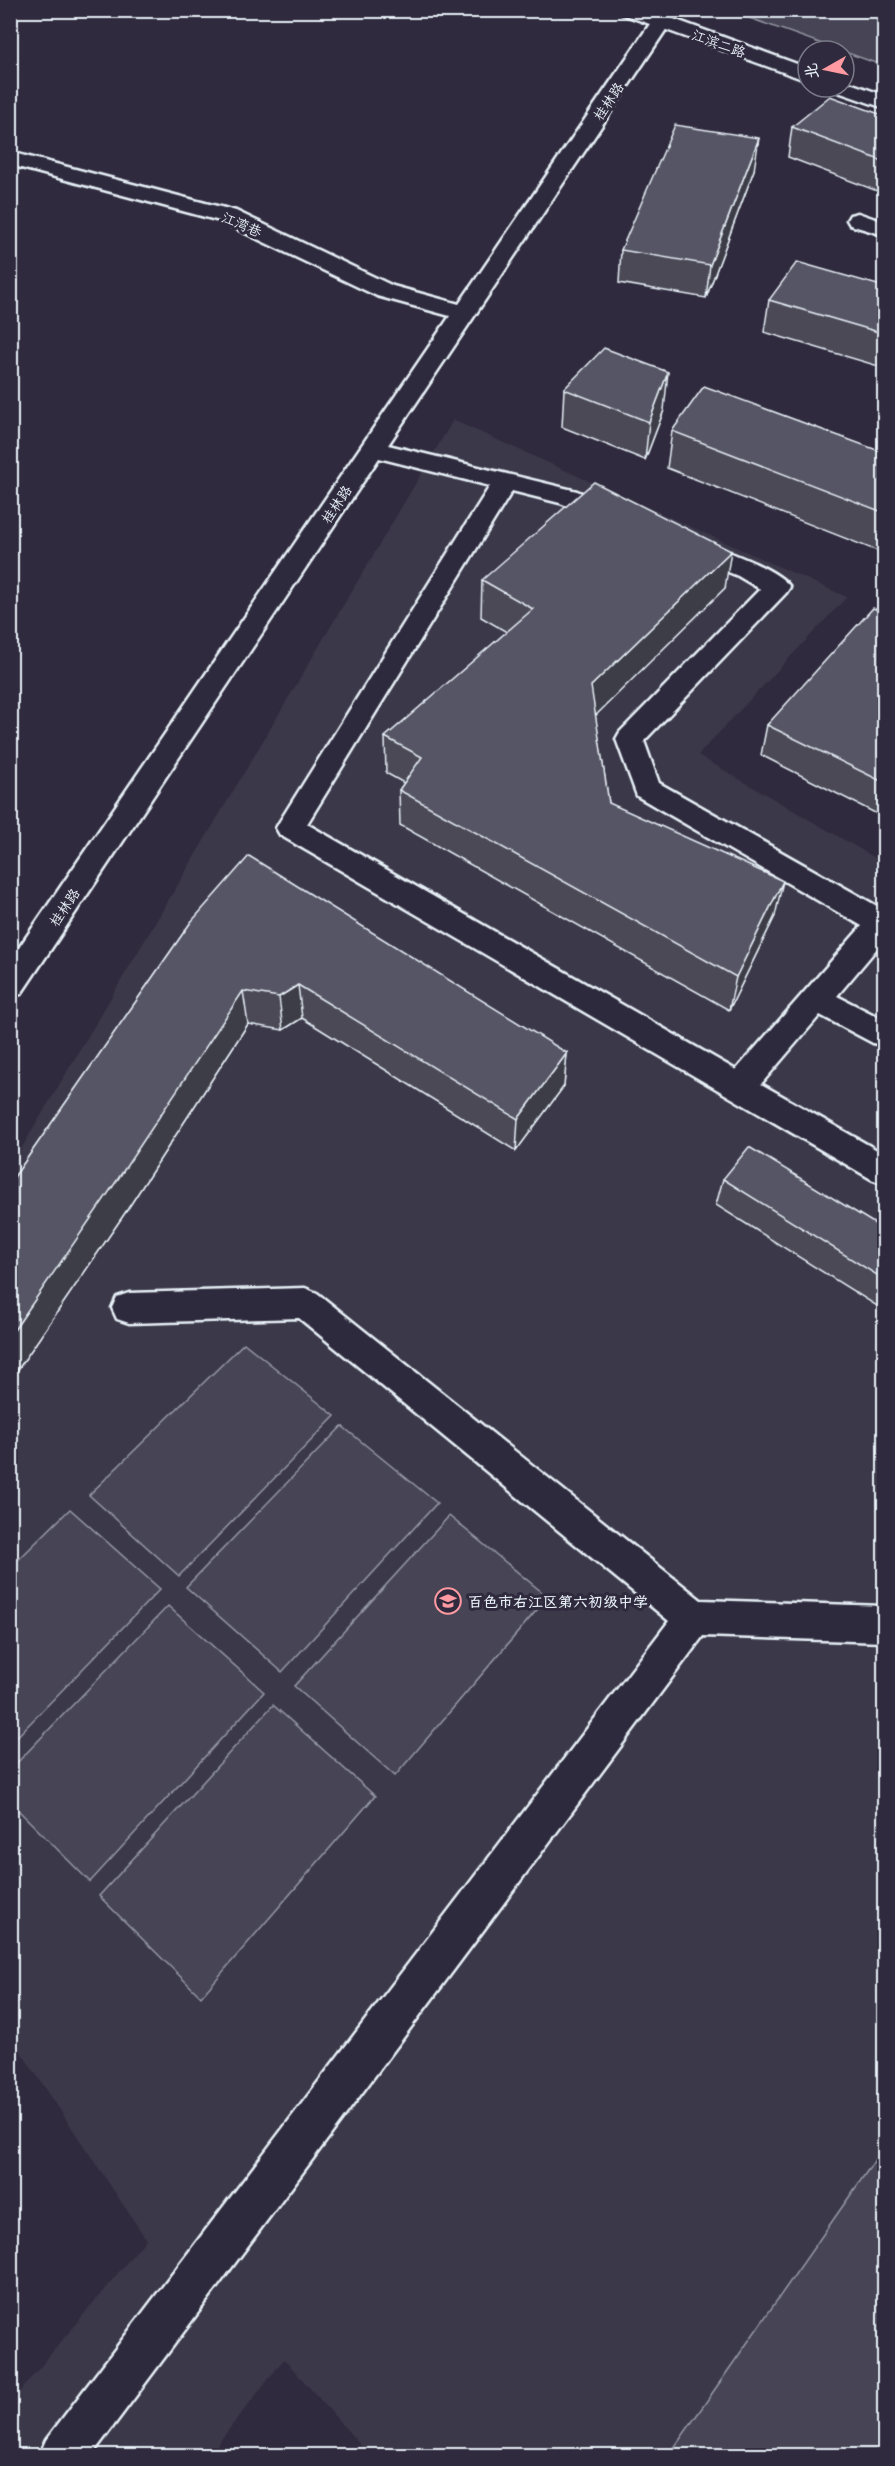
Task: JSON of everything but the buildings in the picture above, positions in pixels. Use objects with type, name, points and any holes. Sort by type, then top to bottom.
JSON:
[{"type":"street","name":"江滨二路","points":[[629,10],[796,71]]},
{"type":"street","name":"桂林路","points":[[10,986],[661,22]]},
{"type":"street","points":[[856,92],[885,102]]},
{"type":"street","name":"江湾巷","points":[[10,158],[228,216],[385,291],[465,313]]},
{"type":"street","points":[[858,219],[885,229]]},
{"type":"street","points":[[373,449],[568,497],[747,570],[777,587],[630,739],[646,789],[883,923],[740,1087]]},
{"type":"street","points":[[505,482],[290,828],[885,1170]]},
{"type":"street","points":[[816,999],[885,1034]]},
{"type":"street","points":[[129,1308],[304,1304],[694,1618],[885,1624]]},
{"type":"street","points":[[62,2456],[694,1618]]},
{"type":"shaded area","points":[[730,11],[884,11],[884,66],[856,56],[856,39],[808,39]]},
{"type":"shaded area","name":"百色市右江区第六初级中学","points":[[453,420],[847,597],[698,755],[884,863],[884,2455],[369,2455],[284,2359],[209,2455],[11,2456],[11,2402],[146,2239],[11,2037],[11,1166]]},
{"type":"shaded area","points":[[244,1343],[335,1416],[179,1576],[89,1495]]},
{"type":"shaded area","points":[[342,1426],[437,1503],[282,1672],[186,1587]]},
{"type":"shaded area","points":[[70,1509],[160,1589],[11,1743],[11,1567]]},
{"type":"shaded area","points":[[449,1516],[548,1597],[395,1776],[294,1686]]},
{"type":"shaded area","points":[[168,1606],[264,1692],[90,1882],[11,1803],[11,1769]]},
{"type":"shaded area","points":[[273,1705],[375,1796],[201,1997],[99,1896]]},
{"type":"shaded area","points":[[884,2147],[884,2455],[669,2455]]},
{"type":"place","name":"百色市右江区第六初级中学","points":[[448,1601]]}]
